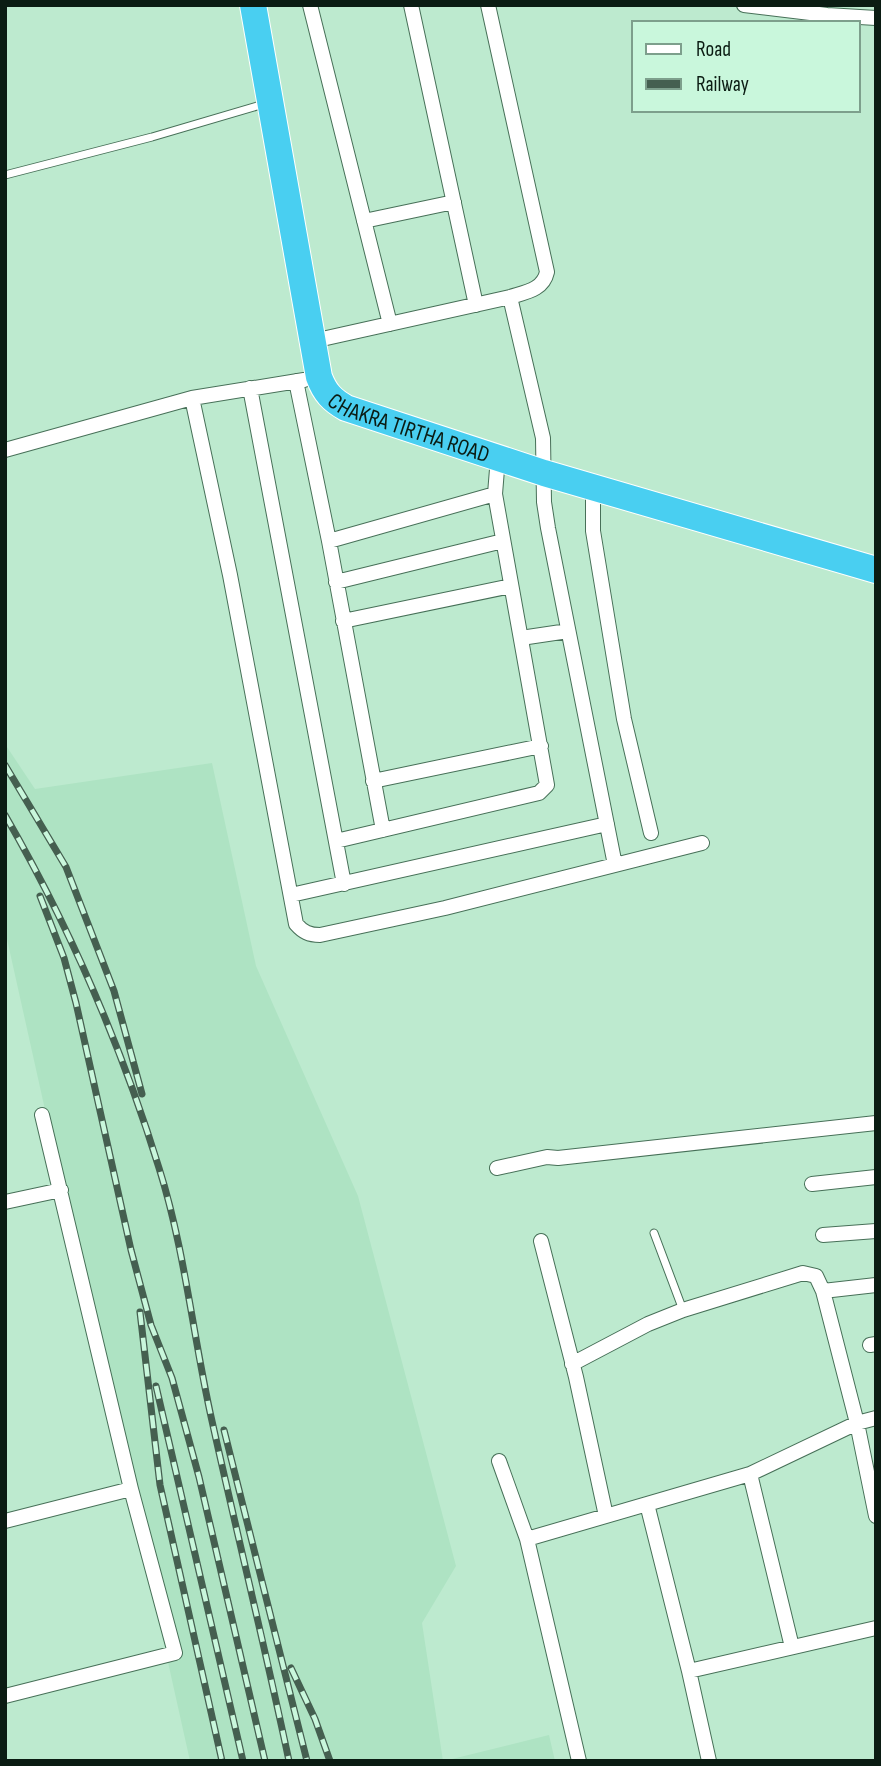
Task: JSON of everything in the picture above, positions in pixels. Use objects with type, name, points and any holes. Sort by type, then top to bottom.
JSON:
[{"type":"highway","name":"CHAKRA TIRTHA ROAD","points":[[253,5],[313,341],[307,379],[346,408],[544,473],[876,570]]},
{"type":"street","points":[[310,5],[390,324]]},
{"type":"street","points":[[411,5],[475,304]]},
{"type":"street","points":[[313,341],[510,297],[538,287],[545,281],[547,272],[488,5]]},
{"type":"street","points":[[744,5],[876,18]]},
{"type":"street","points":[[364,221],[454,202]]},
{"type":"street","points":[[510,297],[543,438],[548,528],[615,865]]},
{"type":"street","points":[[5,450],[192,398],[307,379],[329,541],[383,830]]},
{"type":"street","points":[[250,388],[344,884]]},
{"type":"street","points":[[192,398],[230,575],[296,924],[303,931],[320,935],[445,908],[702,844]]},
{"type":"street","points":[[336,841],[539,793],[547,785],[495,494],[498,457]]},
{"type":"street","points":[[593,487],[591,520],[617,679],[651,833]]},
{"type":"street","points":[[329,541],[495,494]]},
{"type":"street","points":[[337,582],[503,541]]},
{"type":"street","points":[[344,621],[511,586]]},
{"type":"street","points":[[521,638],[568,631]]},
{"type":"street","points":[[373,781],[541,746]]},
{"type":"street","points":[[291,895],[607,824]]},
{"type":"street","points":[[5,1696],[175,1653],[131,1489],[42,1115]]},
{"type":"street","points":[[497,1168],[547,1157],[558,1158],[876,1123]]},
{"type":"street","points":[[812,1184],[876,1177]]},
{"type":"street","points":[[5,1202],[61,1190]]},
{"type":"street","points":[[822,1235],[876,1231]]},
{"type":"street","points":[[541,1241],[606,1516]]},
{"type":"street","points":[[572,1364],[683,1310],[803,1273],[816,1276],[823,1291],[857,1423],[876,1517]]},
{"type":"street","points":[[823,1291],[876,1285]]},
{"type":"street","points":[[527,1539],[750,1474],[857,1423],[876,1418]]},
{"type":"street","points":[[499,1461],[527,1539],[579,1761]]},
{"type":"street","points":[[750,1474],[792,1647]]},
{"type":"street","points":[[5,1521],[131,1489]]},
{"type":"street","points":[[647,1504],[709,1761]]},
{"type":"street","points":[[689,1671],[876,1628]]},
{"type":"lane","points":[[5,175],[152,137],[270,102]]},
{"type":"lane","points":[[654,1233],[683,1310]]},
{"type":"shaded area","points":[[5,744],[35,789],[212,763],[256,966],[358,1196],[456,1566],[422,1623],[443,1761],[190,1761],[5,930]]},
{"type":"shaded area","points":[[549,1735],[555,1761],[444,1761]]},
{"type":"railway","points":[[5,765],[66,867],[114,991],[142,1094]]},
{"type":"railway","points":[[5,815],[51,900],[92,987],[128,1077],[159,1168],[176,1230],[205,1389],[289,1761]]},
{"type":"railway","points":[[40,896],[64,958],[76,1003],[131,1250],[151,1325],[172,1378],[199,1477],[265,1761]]},
{"type":"railway","points":[[140,1312],[160,1485],[222,1761]]},
{"type":"railway","points":[[156,1386],[243,1761]]},
{"type":"railway","points":[[224,1430],[307,1761]]},
{"type":"railway","points":[[291,1668],[315,1719],[330,1761]]}]
